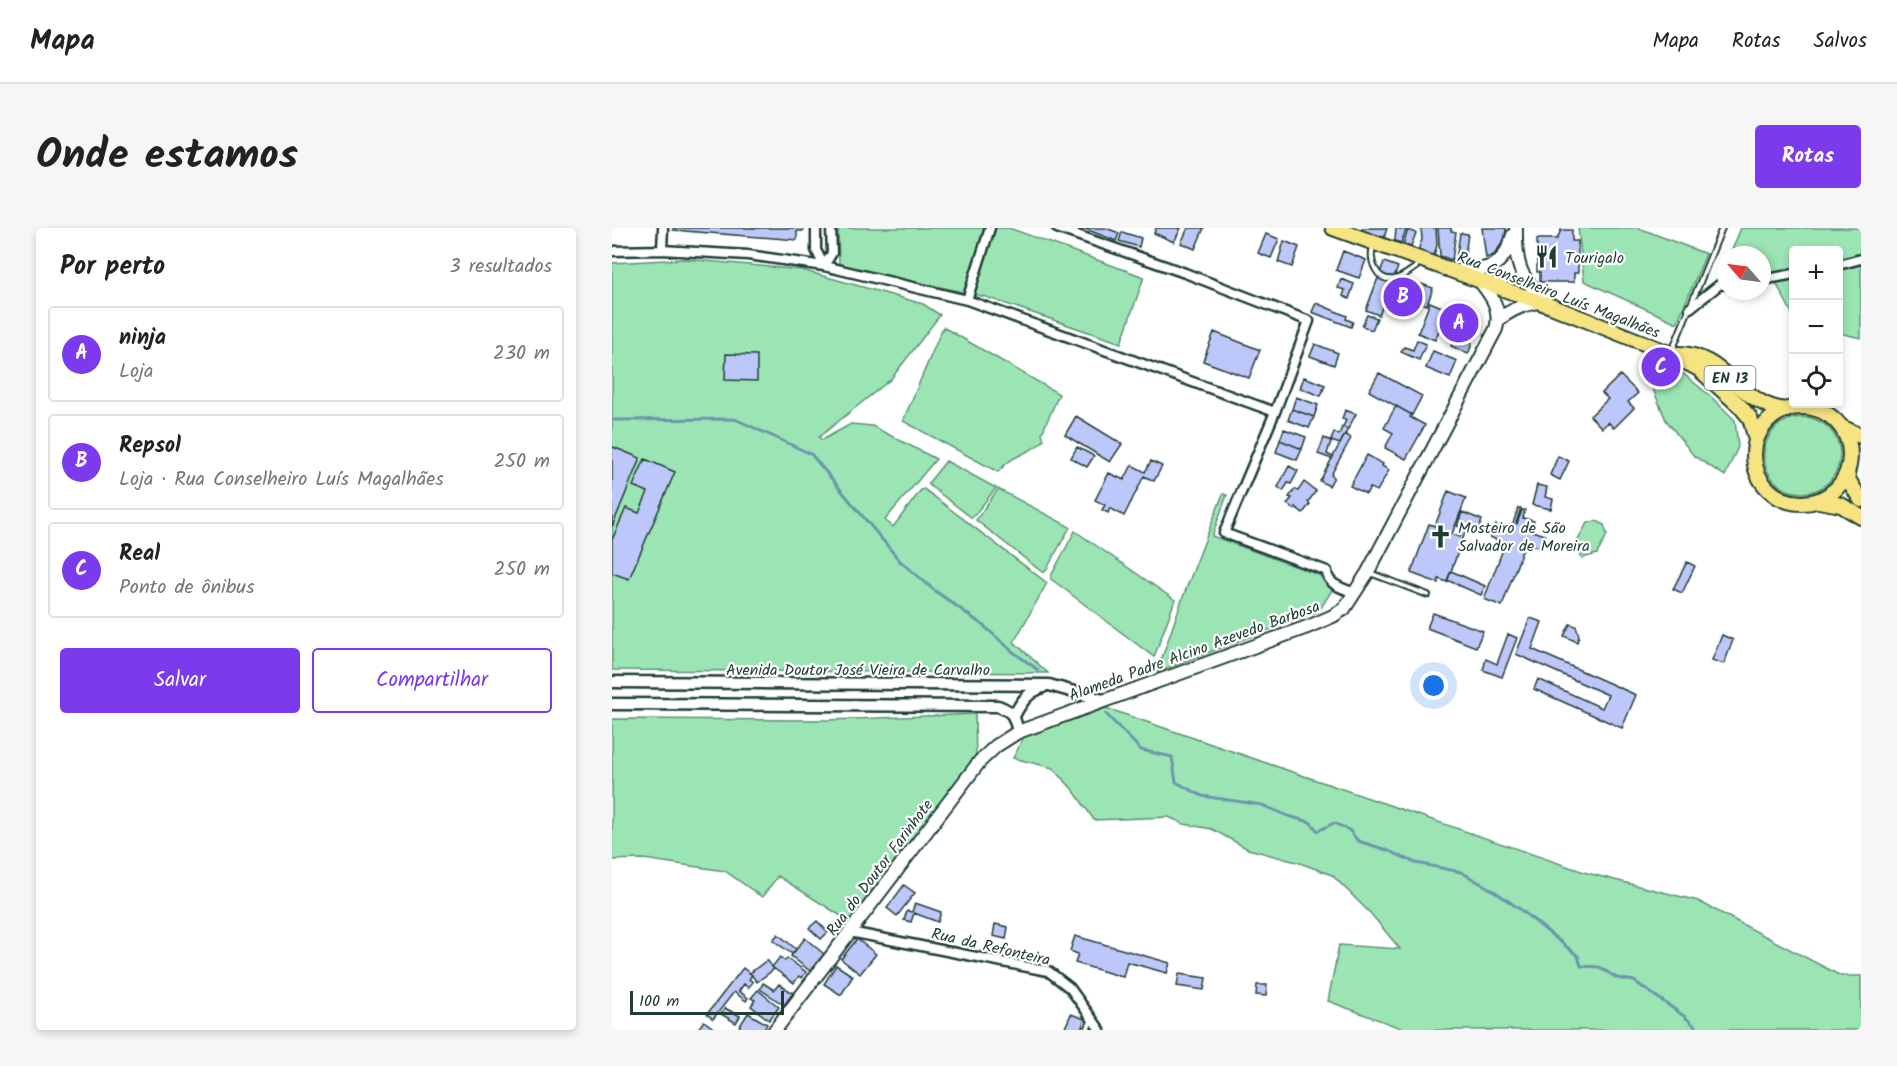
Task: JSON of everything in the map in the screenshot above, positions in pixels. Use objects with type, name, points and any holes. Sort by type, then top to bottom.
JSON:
[{"type":"main road","name":"Rua Conselheiro Luís Magalhães","points":[[1333,228],[1551,306],[1671,354],[1699,369],[1740,406],[1750,418],[1756,440]]},
{"type":"main road","points":[[1455,272],[1479,271],[1493,267],[1508,250],[1516,228]]},
{"type":"main road","points":[[1516,228],[1516,256],[1524,278],[1551,306]]},
{"type":"main road","points":[[1479,280],[1490,293],[1498,320]]},
{"type":"main road","points":[[1498,320],[1513,309],[1537,302]]},
{"type":"main road","name":"Alameda Padre Alcino Azevedo Barbosa","points":[[1018,732],[1333,616],[1344,609],[1368,572],[1492,338],[1498,320]]},
{"type":"main road","name":"Rua Conselheiro Luís Magalhães","points":[[1671,354],[1700,357],[1723,371],[1750,396],[1772,407],[1787,410]]},
{"type":"main road","name":"EN 13","points":[[1787,410],[1801,407],[1818,409],[1832,417],[1841,427],[1861,436]]},
{"type":"main road","points":[[1756,440],[1770,419],[1787,410]]},
{"type":"main road","points":[[1841,427],[1850,445],[1849,481],[1861,500]]},
{"type":"main road","name":"EN 13","points":[[1756,440],[1755,465],[1761,479],[1770,490],[1782,499],[1796,503],[1818,501]]},
{"type":"main road","points":[[1818,501],[1837,488],[1861,456]]},
{"type":"main road","points":[[1818,501],[1841,505],[1861,517]]},
{"type":"main road","name":"Rua do Doutor Farinhote","points":[[776,1030],[980,761],[996,746],[1018,732]]},
{"type":"street","points":[[662,250],[663,228]]},
{"type":"street","points":[[816,228],[816,250],[824,266]]},
{"type":"street","points":[[824,266],[832,253],[831,228]]},
{"type":"street","points":[[967,300],[990,228]]},
{"type":"street","points":[[1057,228],[1185,273],[1309,321],[1275,412],[1224,533],[1327,571],[1330,582],[1354,593]]},
{"type":"street","points":[[612,251],[662,250],[748,255],[824,266],[967,300],[1275,412]]},
{"type":"street","points":[[1843,264],[1861,259]]},
{"type":"street","points":[[1771,278],[1789,275]]},
{"type":"street","points":[[1690,308],[1717,287]]},
{"type":"street","name":"Avenida Doutor José Vieira de Carvalho","points":[[612,682],[1049,685],[1102,700]]},
{"type":"street","points":[[1014,716],[1026,696],[1049,685]]},
{"type":"street","points":[[612,704],[998,706],[1014,716],[1018,732]]},
{"type":"street","name":"Rua da Refonteira","points":[[850,932],[1048,971],[1070,988],[1100,1030]]},
{"type":"lane","points":[[1671,354],[1722,228]]},
{"type":"lane","points":[[1375,243],[1372,253],[1374,265],[1385,279],[1395,279],[1407,273],[1416,267],[1419,259]]},
{"type":"lane","points":[[1368,572],[1428,595]]},
{"type":"lane","points":[[1087,1030],[1092,1018]]},
{"type":"green space","points":[[838,228],[1009,228],[1144,277],[1121,343],[986,297],[839,265]]},
{"type":"green space","points":[[1578,228],[1639,228],[1706,254],[1677,323],[1584,281]]},
{"type":"green space","points":[[1741,228],[1861,228],[1861,338],[1843,334],[1843,246],[1789,246],[1789,307],[1776,283],[1771,284],[1771,246],[1734,246]]},
{"type":"green space","points":[[685,259],[802,270],[923,304],[940,315],[891,379],[819,437],[822,440],[851,424],[872,426],[936,459],[885,520],[893,527],[924,489],[1047,583],[1014,642],[1048,673],[612,670],[612,263]]},
{"type":"green space","points":[[943,327],[1059,394],[1042,433],[1044,440],[1033,449],[1010,461],[998,472],[903,421]]},
{"type":"green space","points":[[1640,358],[1681,372],[1735,420],[1738,447],[1725,476],[1694,456],[1666,420]]},
{"type":"green space","points":[[1802,417],[1817,420],[1829,428],[1837,440],[1840,455],[1837,470],[1829,482],[1817,490],[1802,493],[1787,490],[1775,482],[1767,470],[1764,455],[1767,440],[1775,428],[1787,420]]},
{"type":"green space","points":[[946,461],[996,488],[972,518],[929,485]]},
{"type":"green space","points":[[998,489],[1070,527],[1045,572],[1042,572],[976,520]]},
{"type":"green space","points":[[1223,494],[1227,495],[1212,536],[1319,575],[1334,587],[1319,611],[1157,672],[1183,597]]},
{"type":"green space","points":[[1597,521],[1604,525],[1607,535],[1597,554],[1582,558],[1576,544],[1587,523]]},
{"type":"green space","points":[[1075,531],[1175,600],[1154,657],[1051,579]]},
{"type":"green space","points":[[1106,708],[1587,873],[1698,901],[1841,976],[1861,976],[1861,1030],[1406,1030],[1328,1001],[1339,945],[1400,949],[1372,915],[1332,875],[1300,863],[1248,849],[1212,829],[1184,824],[1169,817],[1094,820],[1074,791],[1053,768],[1013,758],[1024,737]]},
{"type":"green space","points":[[975,714],[976,758],[852,918],[844,918],[778,876],[762,897],[725,871],[644,859],[612,860],[612,719],[829,720]]},
{"type":"building","points":[[673,228],[803,228],[803,231],[797,231],[797,240],[673,230]]},
{"type":"building","points":[[1083,228],[1106,228],[1119,233],[1116,241]]},
{"type":"building","points":[[1156,228],[1181,228],[1174,242],[1154,233]]},
{"type":"building","points":[[1188,228],[1204,228],[1195,249],[1181,243]]},
{"type":"building","points":[[1362,228],[1387,228],[1384,238],[1361,230]]},
{"type":"building","points":[[1396,228],[1406,230],[1401,243],[1395,241]]},
{"type":"building","points":[[1421,228],[1436,228],[1437,245],[1434,256],[1418,250],[1422,240]]},
{"type":"building","points":[[1438,228],[1451,228],[1451,231],[1456,232],[1452,260],[1440,256]]},
{"type":"building","points":[[1482,228],[1506,228],[1505,239],[1494,255],[1486,258]]},
{"type":"building","points":[[1408,230],[1416,233],[1411,246],[1403,244]]},
{"type":"building","points":[[1561,230],[1572,230],[1572,241],[1578,241],[1578,273],[1574,273],[1574,282],[1540,282],[1540,272],[1537,272],[1537,239],[1557,239]]},
{"type":"building","points":[[1122,232],[1141,238],[1139,247],[1119,241]]},
{"type":"building","points":[[1460,233],[1468,234],[1464,262],[1456,261]]},
{"type":"building","points":[[1266,234],[1279,239],[1271,258],[1258,253]]},
{"type":"building","points":[[1284,241],[1299,247],[1292,267],[1278,262]]},
{"type":"building","points":[[1343,251],[1366,260],[1359,278],[1336,270]]},
{"type":"building","points":[[1384,262],[1398,267],[1392,283],[1402,286],[1395,304],[1385,301],[1379,315],[1366,310]]},
{"type":"building","points":[[1341,279],[1354,284],[1349,299],[1343,296],[1345,290],[1338,288]]},
{"type":"building","points":[[1403,283],[1416,287],[1407,313],[1394,308]]},
{"type":"building","points":[[1421,284],[1433,288],[1427,305],[1419,302],[1418,305],[1413,303]]},
{"type":"building","points":[[1430,302],[1444,308],[1438,324],[1441,326],[1435,340],[1418,333]]},
{"type":"building","points":[[1316,303],[1347,316],[1346,319],[1353,322],[1351,327],[1312,312]]},
{"type":"building","points":[[1448,305],[1457,309],[1472,344],[1468,354],[1451,346],[1453,342],[1446,325],[1441,324]]},
{"type":"building","points":[[1367,315],[1377,318],[1372,330],[1362,326]]},
{"type":"building","points":[[1214,332],[1260,350],[1249,378],[1203,361]]},
{"type":"building","points":[[1417,340],[1426,344],[1419,360],[1401,352],[1404,347],[1413,350]]},
{"type":"building","points":[[1315,344],[1338,353],[1334,365],[1310,356]]},
{"type":"building","points":[[1433,351],[1457,361],[1450,378],[1426,368]]},
{"type":"building","points":[[726,354],[757,355],[757,381],[725,380]]},
{"type":"building","points":[[1379,373],[1422,396],[1412,415],[1369,391]]},
{"type":"building","points":[[1620,375],[1638,393],[1628,402],[1634,408],[1614,428],[1608,422],[1602,428],[1590,416],[1608,399],[1602,393]]},
{"type":"building","points":[[1304,377],[1325,385],[1321,396],[1300,388]]},
{"type":"building","points":[[1296,397],[1318,405],[1314,417],[1292,409]]},
{"type":"building","points":[[1396,406],[1425,425],[1406,459],[1385,448],[1393,433],[1384,428]]},
{"type":"building","points":[[1292,409],[1314,417],[1309,428],[1288,420]]},
{"type":"building","points":[[1345,410],[1356,414],[1348,429],[1343,427],[1346,420],[1342,419]]},
{"type":"building","points":[[1076,416],[1122,444],[1110,462],[1065,435]]},
{"type":"building","points":[[1342,427],[1348,429],[1340,444],[1331,441],[1334,432],[1339,435]]},
{"type":"building","points":[[1284,429],[1306,437],[1302,449],[1280,440]]},
{"type":"building","points":[[1345,434],[1351,438],[1331,475],[1334,477],[1329,486],[1320,481]]},
{"type":"building","points":[[1324,438],[1331,441],[1327,454],[1333,457],[1332,459],[1318,454]]},
{"type":"building","points":[[1280,440],[1302,449],[1297,460],[1276,452]]},
{"type":"building","points":[[613,447],[640,458],[612,527],[612,449]]},
{"type":"building","points":[[1077,447],[1094,456],[1087,467],[1071,458]]},
{"type":"building","points":[[1367,455],[1389,470],[1377,491],[1370,488],[1366,494],[1350,486]]},
{"type":"building","points":[[1558,456],[1569,461],[1560,480],[1550,475]]},
{"type":"building","points":[[645,459],[675,472],[629,579],[612,573],[612,540],[626,508],[639,513],[648,492],[633,486]]},
{"type":"building","points":[[1151,461],[1162,466],[1154,481],[1144,476],[1124,516],[1110,508],[1108,513],[1102,510],[1105,505],[1095,500],[1109,473],[1124,480],[1132,465],[1145,472]]},
{"type":"building","points":[[1289,466],[1298,471],[1291,484],[1288,483],[1283,491],[1278,487]]},
{"type":"building","points":[[1304,482],[1316,491],[1303,513],[1287,504],[1295,489],[1298,491]]},
{"type":"building","points":[[1537,485],[1547,487],[1545,497],[1553,499],[1551,509],[1532,505]]},
{"type":"building","name":"Mosteiro de São Salvador de Moreira","points":[[1448,491],[1466,498],[1452,534],[1460,537],[1462,529],[1466,530],[1447,582],[1439,579],[1438,583],[1411,573],[1429,524],[1435,526]]},
{"type":"building","points":[[1518,508],[1521,508],[1517,524],[1522,510],[1525,510],[1523,518],[1534,521],[1532,531],[1545,535],[1542,548],[1525,543],[1502,606],[1484,599],[1505,544],[1490,537],[1496,525],[1510,533]]},
{"type":"building","points":[[1462,512],[1482,520],[1477,533],[1457,526]]},
{"type":"building","points":[[1687,562],[1695,566],[1682,593],[1673,589]]},
{"type":"building","points":[[1451,571],[1485,586],[1481,595],[1447,580]]},
{"type":"building","points":[[1433,613],[1483,631],[1476,647],[1427,628]]},
{"type":"building","points":[[1530,618],[1542,622],[1532,649],[1636,695],[1622,728],[1534,689],[1538,679],[1602,708],[1608,695],[1516,654]]},
{"type":"building","points":[[1570,624],[1576,626],[1579,636],[1577,642],[1564,636]]},
{"type":"building","points":[[1508,634],[1517,638],[1502,677],[1483,670],[1486,659],[1497,664]]},
{"type":"building","points":[[1722,635],[1733,640],[1724,664],[1712,660]]},
{"type":"building","points":[[904,885],[915,893],[897,916],[887,908]]},
{"type":"building","points":[[915,903],[941,912],[938,922],[914,913],[911,922],[904,920],[907,911],[912,912]]},
{"type":"building","points":[[817,921],[828,932],[821,939],[809,928]]},
{"type":"building","points":[[995,924],[1008,927],[1006,939],[993,936]]},
{"type":"building","points":[[778,934],[796,949],[792,954],[773,940]]},
{"type":"building","points":[[1075,936],[1170,963],[1167,973],[1127,962],[1123,977],[1075,963],[1078,954],[1070,951]]},
{"type":"building","points":[[805,938],[824,954],[810,971],[791,956]]},
{"type":"building","points":[[857,939],[876,954],[860,974],[841,959]]},
{"type":"building","points":[[780,957],[785,961],[787,958],[806,972],[802,978],[799,976],[794,983],[772,967]]},
{"type":"building","points":[[767,960],[774,969],[757,982],[750,973]]},
{"type":"building","points":[[836,965],[853,976],[841,995],[824,984]]},
{"type":"building","points":[[743,968],[752,975],[749,979],[753,982],[748,988],[744,984],[739,991],[748,998],[746,1001],[734,992],[713,1019],[707,1014]]},
{"type":"building","points":[[1179,974],[1206,978],[1204,990],[1177,986]]},
{"type":"building","points":[[763,983],[774,990],[779,984],[793,993],[784,1005],[760,989]]},
{"type":"building","points":[[1257,985],[1267,985],[1266,996],[1256,995]]},
{"type":"building","points":[[758,990],[779,1007],[769,1020],[751,1006],[755,1000],[751,998]]},
{"type":"building","points":[[725,1008],[740,1016],[736,1023],[721,1014]]},
{"type":"building","points":[[748,1013],[767,1024],[764,1030],[738,1029]]},
{"type":"building","points":[[1071,1014],[1085,1019],[1081,1030],[1064,1030]]},
{"type":"building","points":[[704,1021],[716,1030],[697,1030]]},
{"type":"waterway","points":[[613,420],[735,419],[811,454],[900,561],[1038,670]]},
{"type":"waterway","points":[[1106,714],[1141,750],[1172,757],[1176,782],[1202,796],[1262,805],[1310,822],[1318,831],[1334,823],[1349,830],[1358,841],[1387,850],[1416,863],[1461,872],[1521,910],[1578,956],[1581,966],[1599,967],[1617,978],[1634,981],[1684,1016],[1699,1030]]},
{"type":"place","name":"Tourigalo","points":[[1547,257]]},
{"type":"place","name":"Repsol","points":[[1403,297]]},
{"type":"place","name":"ninja","points":[[1459,323]]},
{"type":"place","name":"Real","points":[[1661,367]]},
{"type":"place","name":"Mosteiro de São Salvador de Moreira","points":[[1440,536]]}]
